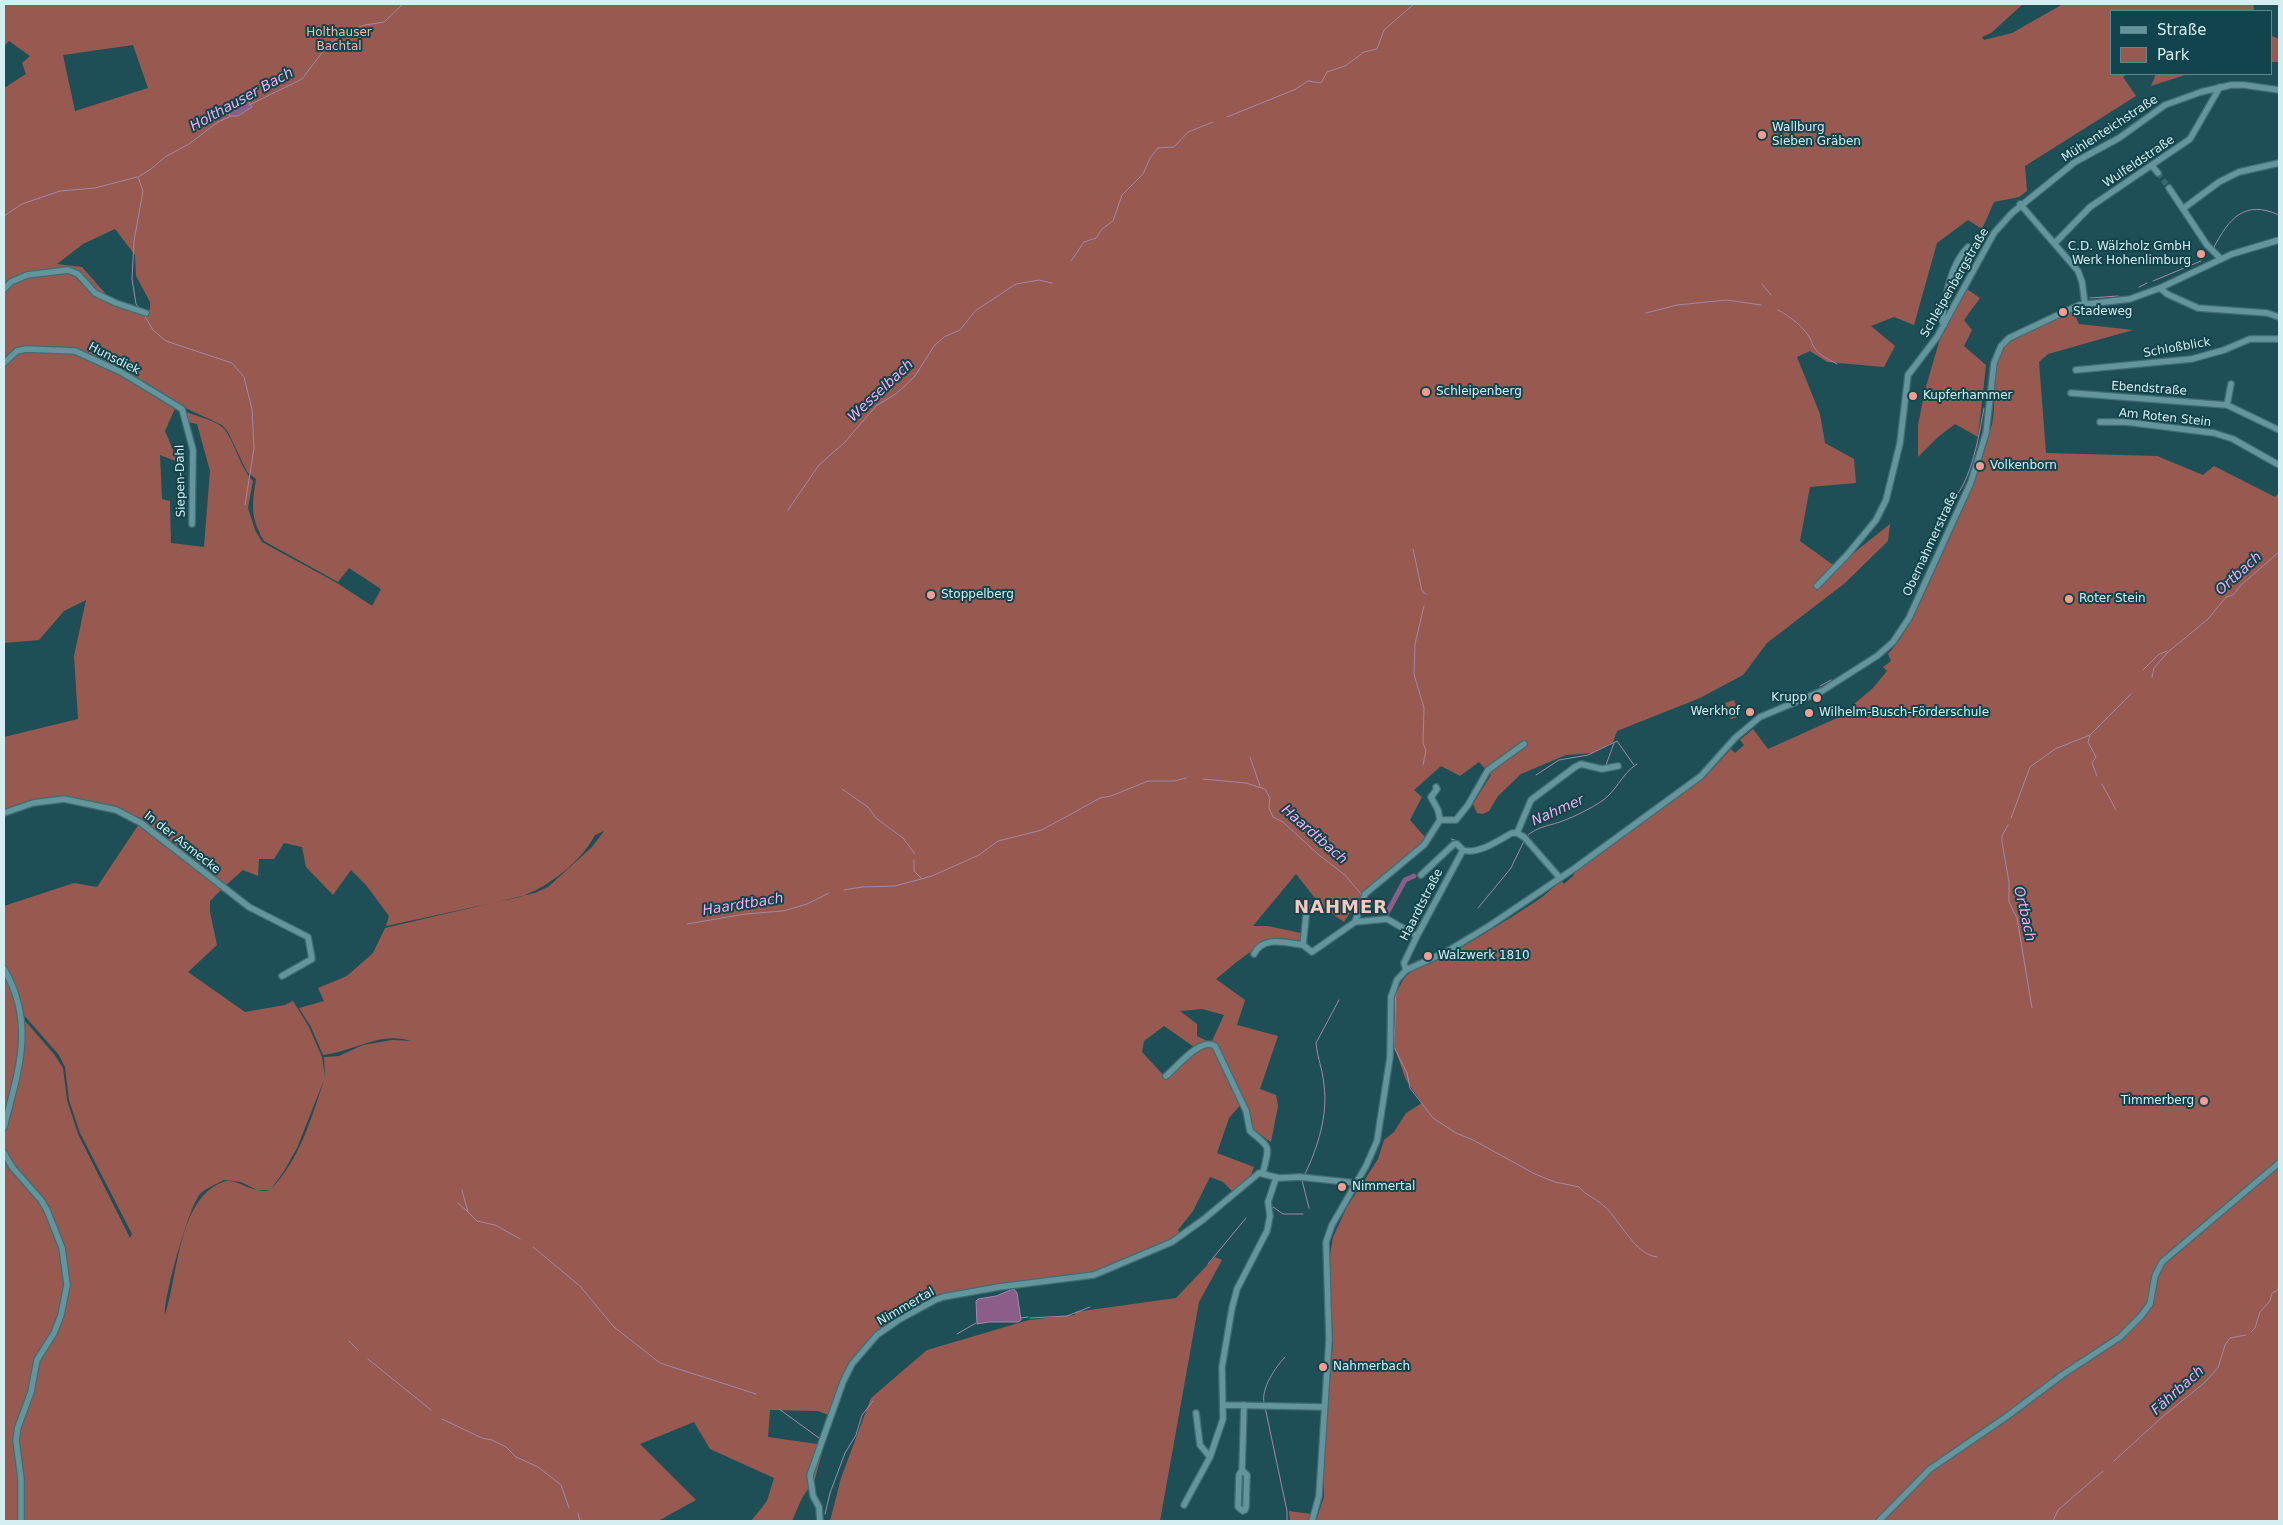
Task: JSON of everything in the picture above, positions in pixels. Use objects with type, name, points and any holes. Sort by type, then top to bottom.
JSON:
[{"type":"street","name":"Mühlenteichstraße","points":[[2020,204],[2075,162],[2119,138],[2156,110],[2175,101],[2220,87],[2244,84],[2279,90]]},
{"type":"street","name":"Wulfeldstraße","points":[[2055,243],[2090,207],[2190,139],[2220,87]]},
{"type":"street","points":[[2184,208],[2219,182],[2239,172],[2279,163]]},
{"type":"street","points":[[2152,166],[2158,173]]},
{"type":"street","points":[[2169,188],[2207,245],[2221,259]]},
{"type":"street","points":[[2020,204],[2078,271],[2082,282],[2085,304]]},
{"type":"street","name":"Schleipenbergstraße","points":[[1816,586],[1847,555],[1876,520],[1886,500],[1900,443],[1906,405],[1906,380],[1944,325],[1994,233],[2020,204]]},
{"type":"street","name":"Obernahmerstraße","points":[[1406,970],[1446,952],[1489,926],[1560,878],[1701,776],[1734,738],[1760,717],[1822,691],[1877,656],[1893,642],[1909,618],[1971,482],[1986,433],[1990,408],[1992,370],[1998,351],[2014,334],[2085,304],[2126,300],[2160,288],[2221,259],[2279,240]]},
{"type":"street","points":[[1944,325],[1942,320],[1952,276],[1958,258],[1968,247]]},
{"type":"street","points":[[4,289],[11,282],[27,275],[68,270],[78,274],[95,293],[139,312],[146,313]]},
{"type":"street","points":[[2160,288],[2167,294],[2198,308],[2267,313],[2279,317]]},
{"type":"street","name":"Schloßblick","points":[[2076,370],[2192,358],[2224,350],[2250,339],[2279,339]]},
{"type":"street","name":"Hunsdiek","points":[[4,363],[17,351],[26,349],[75,351],[121,372],[182,408]]},
{"type":"street","points":[[2227,405],[2231,384]]},
{"type":"street","name":"Ebendstraße","points":[[2071,393],[2227,405],[2279,430]]},
{"type":"street","name":"Siepen-Dahl","points":[[182,408],[192,450],[192,524]]},
{"type":"street","name":"Am Roten Stein","points":[[2100,422],[2126,422],[2214,433],[2233,439],[2279,465]]},
{"type":"street","points":[[1440,820],[1456,820],[1472,799],[1488,770],[1524,744]]},
{"type":"street","points":[[1560,878],[1525,839],[1517,833],[1531,800],[1580,764],[1602,769],[1618,766]]},
{"type":"street","points":[[1436,787],[1437,789],[1432,797],[1440,820]]},
{"type":"street","name":"In der Asmecke","points":[[4,813],[33,803],[64,799],[116,810],[141,823],[249,907],[308,937],[312,958],[282,976]]},
{"type":"street","points":[[1355,922],[1365,894],[1424,845],[1440,820]]},
{"type":"street","name":"Haardtstraße","points":[[1422,875],[1454,844],[1457,844],[1463,850],[1472,852],[1512,833],[1517,833]]},
{"type":"street","name":"Haardtstraße","points":[[1406,970],[1404,963],[1463,850]]},
{"type":"street","points":[[1303,945],[1307,907]]},
{"type":"street","points":[[1254,954],[1257,948],[1267,943],[1288,942],[1303,945],[1310,951],[1315,952],[1355,922],[1387,919],[1417,936]]},
{"type":"street","points":[[4,969],[10,978],[18,1006],[22,1024],[22,1042],[16,1084],[4,1127]]},
{"type":"street","points":[[1312,1521],[1319,1496],[1329,1340],[1326,1242],[1332,1225],[1377,1141],[1390,1057],[1391,997],[1394,984],[1406,970]]},
{"type":"street","points":[[1166,1076],[1200,1045],[1209,1044],[1215,1046],[1246,1112],[1250,1131],[1265,1142],[1267,1146],[1263,1173],[1276,1178],[1300,1177],[1356,1183]]},
{"type":"street","points":[[4,1153],[12,1167],[41,1200],[47,1210],[62,1248],[67,1285],[61,1315],[54,1333],[37,1360],[31,1392],[18,1427],[16,1440],[21,1479],[21,1521]]},
{"type":"street","points":[[1879,1521],[1930,1469],[2006,1417],[2062,1375],[2120,1337],[2150,1304],[2155,1276],[2162,1262],[2279,1163]]},
{"type":"street","name":"Nimmertal","points":[[820,1521],[819,1507],[813,1496],[810,1475],[815,1457],[828,1430],[848,1370],[863,1350],[877,1336],[900,1319],[943,1297],[1094,1275],[1167,1245],[1204,1219],[1256,1174],[1263,1173]]},
{"type":"street","points":[[1184,1505],[1210,1457],[1224,1418],[1222,1367],[1234,1302],[1239,1284],[1267,1231],[1270,1216],[1268,1202],[1276,1178]]},
{"type":"street","points":[[1223,1405],[1324,1407]]},
{"type":"street","points":[[1242,1470],[1247,1475],[1246,1510],[1242,1511],[1238,1507],[1239,1475],[1242,1470],[1244,1405]]},
{"type":"street","points":[[1196,1413],[1200,1445],[1210,1457]]},
{"type":"green space","name":"Holthauser Bachtal","points":[[4,4],[2023,4],[1991,33],[1982,37],[1984,40],[2012,33],[2063,4],[2253,4],[2254,9],[2110,10],[2110,75],[2126,75],[2123,77],[2136,96],[2025,166],[2027,191],[2019,197],[1994,202],[1982,229],[1968,220],[1937,243],[1914,325],[1894,317],[1871,326],[1895,346],[1884,367],[1827,362],[1810,351],[1797,357],[1820,414],[1825,443],[1854,459],[1856,483],[1810,487],[1800,541],[1836,567],[1890,524],[1888,541],[1845,583],[1767,643],[1743,675],[1700,698],[1617,731],[1613,742],[1592,753],[1566,755],[1521,774],[1498,796],[1489,811],[1483,814],[1477,813],[1473,804],[1491,775],[1479,762],[1460,776],[1441,766],[1414,790],[1422,797],[1410,820],[1425,837],[1421,845],[1362,894],[1344,922],[1322,907],[1296,874],[1253,926],[1268,926],[1301,933],[1301,942],[1287,941],[1264,945],[1245,956],[1216,979],[1245,1000],[1237,1025],[1278,1036],[1260,1089],[1276,1095],[1278,1106],[1271,1142],[1252,1129],[1252,1119],[1243,1102],[1229,1118],[1217,1153],[1254,1167],[1249,1180],[1233,1192],[1223,1182],[1210,1177],[1193,1211],[1178,1230],[1181,1236],[1094,1275],[963,1290],[934,1299],[877,1335],[852,1363],[833,1417],[818,1411],[770,1410],[768,1437],[824,1445],[815,1479],[802,1498],[792,1521],[751,1521],[767,1501],[774,1478],[710,1449],[694,1422],[640,1444],[696,1500],[658,1521],[4,1521],[4,971],[8,977],[4,967],[4,906],[74,883],[97,887],[139,824],[222,889],[210,901],[210,912],[217,945],[188,972],[245,1012],[285,1005],[293,1001],[309,1027],[322,1057],[325,1077],[324,1057],[339,1056],[363,1045],[392,1040],[411,1041],[400,1039],[377,1040],[323,1055],[311,1027],[299,1008],[324,1001],[318,988],[347,976],[373,953],[385,928],[490,903],[386,926],[389,916],[366,885],[351,870],[333,895],[306,867],[302,847],[284,843],[274,859],[259,859],[258,876],[243,870],[224,887],[129,814],[64,797],[33,801],[4,812],[4,737],[78,719],[74,656],[86,600],[64,611],[39,640],[4,643],[4,88],[26,74],[22,63],[30,56],[9,41],[4,46]],"holes":[[[133,45],[148,88],[75,111],[63,55]],[[115,229],[135,255],[136,276],[150,302],[150,309],[146,314],[113,302],[82,267],[57,264],[83,244]],[[177,404],[222,425],[228,432],[247,472],[256,479],[253,511],[256,525],[264,541],[338,582],[349,568],[381,589],[372,606],[337,583],[262,542],[255,530],[248,508],[253,481],[244,468],[229,436],[221,426],[208,419],[184,411],[187,422],[197,424],[210,471],[204,547],[171,543],[170,501],[162,499],[160,455],[178,462],[165,431]],[[604,831],[592,847],[548,887],[523,896],[552,880],[581,855],[595,835]],[[10,984],[21,1012],[59,1055],[65,1067],[69,1100],[80,1133],[132,1234],[130,1238],[78,1134],[67,1100],[63,1068],[54,1054],[19,1014]],[[1202,1009],[1224,1015],[1211,1043],[1197,1036],[1197,1024],[1180,1011]],[[1164,1026],[1197,1049],[1166,1078],[1142,1052],[1144,1041]],[[324,1080],[304,1138],[281,1178],[271,1189],[297,1148]],[[224,1180],[241,1182],[257,1190],[234,1182],[223,1182],[208,1191],[197,1204],[189,1220],[195,1202],[205,1190]],[[186,1227],[177,1260],[165,1315],[172,1273],[184,1233]]]},
{"type":"green space","points":[[2273,36],[2279,39],[2279,62],[2273,62]]},
{"type":"green space","points":[[2156,75],[2185,75],[2151,86]]},
{"type":"green space","points":[[1964,287],[1980,298],[1964,320],[1972,330],[1964,346],[1986,365],[1978,437],[1955,424],[1938,437],[1918,457],[1918,425],[1925,390],[1944,325]]},
{"type":"green space","points":[[2073,311],[2079,324],[2133,330],[2048,354],[2039,362],[2046,453],[2157,456],[2203,475],[2214,466],[2275,497],[2279,493],[2279,1521],[1316,1521],[1324,1497],[1324,1459],[1333,1343],[1329,1261],[1333,1237],[1347,1207],[1378,1159],[1384,1140],[1394,1132],[1406,1113],[1422,1103],[1406,1080],[1395,1049],[1395,995],[1403,980],[1411,971],[1449,955],[1510,918],[1541,898],[1561,881],[1564,884],[1573,876],[1576,870],[1705,777],[1731,749],[1735,753],[1744,745],[1740,740],[1753,729],[1768,749],[1837,718],[1872,689],[1887,671],[1883,667],[1891,661],[1888,654],[1903,635],[1915,613],[1975,479],[1992,424],[1995,374],[2000,355],[2012,340],[2020,335]]},
{"type":"green space","points":[[1734,700],[1740,716],[1731,719],[1725,703]]},
{"type":"green space","points":[[1215,1257],[1222,1260],[1199,1302],[1160,1521],[830,1521],[841,1478],[871,1398],[927,1350],[1029,1320],[1075,1315],[1075,1312],[1176,1298]]},
{"type":"green space","points":[[1289,1511],[1311,1514],[1309,1521],[1290,1521]]},
{"type":"shaded area","points":[[248,101],[252,107],[238,116],[230,116],[229,113]]},
{"type":"shaded area","points":[[1014,1289],[1017,1293],[1021,1320],[1018,1322],[977,1324],[976,1301],[978,1299],[996,1296]]},
{"type":"waterway","name":"Holthauser Bach","points":[[249,105],[302,79],[327,46],[346,31],[384,22],[403,4]]},
{"type":"waterway","name":"Wesselbach","points":[[1227,117],[1296,89],[1308,81],[1321,83],[1327,72],[1345,66],[1364,52],[1377,49],[1384,30],[1414,4]]},
{"type":"waterway","name":"Holthauser Bach","points":[[139,308],[136,304],[132,279],[134,241],[143,191],[138,177],[165,157],[189,144],[218,122],[231,116]]},
{"type":"waterway","name":"Wesselbach","points":[[1071,261],[1084,242],[1096,238],[1102,229],[1113,221],[1122,195],[1143,174],[1150,158],[1158,148],[1174,147],[1188,132],[1213,122]]},
{"type":"waterway","points":[[4,216],[22,204],[60,191],[95,188],[137,177]]},
{"type":"waterway","name":"Nahmer","points":[[2214,247],[2232,220],[2239,214],[2256,209],[2279,215]]},
{"type":"waterway","name":"Nahmer","points":[[2153,281],[2201,261]]},
{"type":"waterway","name":"Wesselbach","points":[[788,510],[819,465],[845,442],[876,406],[897,393],[915,376],[934,346],[944,337],[960,330],[975,311],[1016,284],[1039,280],[1052,283]]},
{"type":"waterway","name":"Nahmer","points":[[2139,287],[2147,283]]},
{"type":"waterway","points":[[1762,284],[1771,295]]},
{"type":"waterway","name":"Nahmer","points":[[2090,298],[2118,296]]},
{"type":"waterway","points":[[1646,313],[1677,305],[1727,300],[1761,305]]},
{"type":"waterway","points":[[1778,310],[1801,327],[1819,353],[1837,364]]},
{"type":"waterway","name":"Holthauser Bach","points":[[144,315],[153,330],[166,341],[232,363],[244,377],[252,409],[254,448],[245,505]]},
{"type":"waterway","name":"Nahmer","points":[[1940,525],[1967,477],[1976,447],[1984,408]]},
{"type":"waterway","name":"Nahmer","points":[[1922,567],[1930,554],[1935,540]]},
{"type":"waterway","points":[[1413,549],[1422,591],[1426,594]]},
{"type":"waterway","name":"Ortbach","points":[[2152,677],[2154,668],[2168,652],[2208,619],[2226,597],[2233,595],[2241,585],[2279,552]]},
{"type":"waterway","points":[[1423,765],[1426,751],[1423,743],[1424,708],[1414,674],[1415,644],[1424,606]]},
{"type":"waterway","points":[[2143,670],[2158,655],[2167,651]]},
{"type":"waterway","name":"Nahmer","points":[[1820,686],[1831,680]]},
{"type":"waterway","name":"Ortbach","points":[[2011,818],[2030,767],[2055,749],[2090,735],[2131,694]]},
{"type":"waterway","points":[[2090,736],[2088,742],[2096,757],[2092,763],[2097,776]]},
{"type":"waterway","points":[[1536,775],[1559,760],[1588,755],[1617,741],[1634,765]]},
{"type":"waterway","points":[[1606,765],[1614,743]]},
{"type":"waterway","points":[[1250,757],[1260,786]]},
{"type":"waterway","name":"Nahmer","points":[[1526,837],[1534,831],[1560,822],[1599,803],[1610,794],[1631,768],[1637,764]]},
{"type":"waterway","name":"Haardtbach","points":[[844,890],[862,887],[895,886],[932,876],[979,855],[998,841],[1042,830],[1100,798],[1111,796],[1148,781],[1174,781],[1186,778]]},
{"type":"waterway","name":"Haardtbach","points":[[1203,779],[1246,783],[1265,789],[1270,798],[1269,808],[1273,817],[1283,822],[1319,855],[1345,875],[1361,894]]},
{"type":"waterway","points":[[2102,784],[2116,810]]},
{"type":"waterway","points":[[842,789],[868,807],[876,818],[903,838],[915,854]]},
{"type":"waterway","name":"Ortbach","points":[[2008,825],[2002,836],[2002,842],[2009,882],[2009,902],[2017,918],[2032,1008]]},
{"type":"waterway","points":[[1451,839],[1458,841]]},
{"type":"waterway","name":"Nahmer","points":[[1478,908],[1511,868],[1524,841]]},
{"type":"waterway","points":[[914,860],[914,871],[921,878]]},
{"type":"waterway","points":[[1387,913],[1405,880],[1414,876]]},
{"type":"waterway","name":"Haardtbach","points":[[687,924],[745,914],[783,911],[807,904],[829,893]]},
{"type":"waterway","name":"Haardtbach","points":[[1367,898],[1384,911]]},
{"type":"waterway","points":[[1396,990],[1394,1047],[1407,1073],[1410,1088],[1433,1118],[1456,1133],[1473,1140],[1535,1174],[1555,1182],[1579,1187],[1610,1212],[1635,1244],[1649,1255],[1657,1257]]},
{"type":"waterway","name":"Nahmer","points":[[1305,1174],[1318,1142],[1325,1108],[1323,1079],[1316,1043],[1339,1000]]},
{"type":"waterway","name":"Nahmer","points":[[1302,1180],[1309,1208]]},
{"type":"waterway","points":[[462,1190],[468,1212],[477,1221],[495,1225],[520,1239]]},
{"type":"waterway","points":[[458,1203],[467,1211]]},
{"type":"waterway","points":[[1273,1207],[1283,1214],[1303,1214]]},
{"type":"waterway","points":[[1208,1264],[1246,1218]]},
{"type":"waterway","points":[[533,1247],[580,1286],[614,1327],[660,1363],[756,1394]]},
{"type":"waterway","name":"Fährbach","points":[[2251,1332],[2255,1328],[2260,1312],[2270,1301],[2272,1293],[2278,1290],[2279,1281]]},
{"type":"waterway","points":[[1030,1318],[1067,1316],[1090,1307]]},
{"type":"waterway","points":[[1021,1318],[1028,1317]]},
{"type":"waterway","points":[[957,1334],[976,1323]]},
{"type":"waterway","name":"Fährbach","points":[[2114,1461],[2161,1418],[2204,1383],[2218,1368],[2225,1345],[2230,1338],[2246,1335]]},
{"type":"waterway","points":[[349,1341],[358,1350]]},
{"type":"waterway","name":"Nahmerbach","points":[[1264,1403],[1267,1385],[1273,1372],[1285,1357]]},
{"type":"waterway","points":[[368,1359],[431,1410]]},
{"type":"waterway","points":[[825,1514],[830,1493],[845,1453],[856,1435],[862,1415],[873,1401]]},
{"type":"waterway","name":"Nahmerbach","points":[[1265,1407],[1287,1511],[1287,1521]]},
{"type":"waterway","points":[[779,1409],[819,1438]]},
{"type":"waterway","points":[[442,1419],[482,1438],[492,1440],[506,1447],[516,1457],[538,1467],[561,1485],[569,1508]]},
{"type":"waterway","name":"Fährbach","points":[[2053,1521],[2058,1510],[2103,1471]]},
{"type":"waterway","points":[[578,1513],[580,1521]]},
{"type":"tunnel","points":[[2158,173],[2169,188]]},
{"type":"place","name":"Wallburg Sieben Gräben","points":[[1762,135]]},
{"type":"place","name":"C.D. Wälzholz GmbH Werk Hohenlimburg","points":[[2201,254]]},
{"type":"place","name":"Stadeweg","points":[[2063,312]]},
{"type":"place","name":"Schleipenberg","points":[[1426,392]]},
{"type":"place","name":"Kupferhammer","points":[[1913,396]]},
{"type":"place","name":"Volkenborn","points":[[1980,466]]},
{"type":"place","name":"Stoppelberg","points":[[931,595]]},
{"type":"place","name":"Roter Stein","points":[[2069,599]]},
{"type":"place","name":"Krupp","points":[[1817,698]]},
{"type":"place","name":"Werkhof","points":[[1750,712]]},
{"type":"place","name":"Wilhelm-Busch-Förderschule","points":[[1809,713]]},
{"type":"place","name":"Walzwerk 1810","points":[[1428,956]]},
{"type":"place","name":"Timmerberg","points":[[2204,1101]]},
{"type":"place","name":"Nimmertal","points":[[1342,1187]]},
{"type":"place","name":"Nahmerbach","points":[[1323,1367]]},
{"type":"district","name":"NAHMER","points":[[1341,908]]}]
